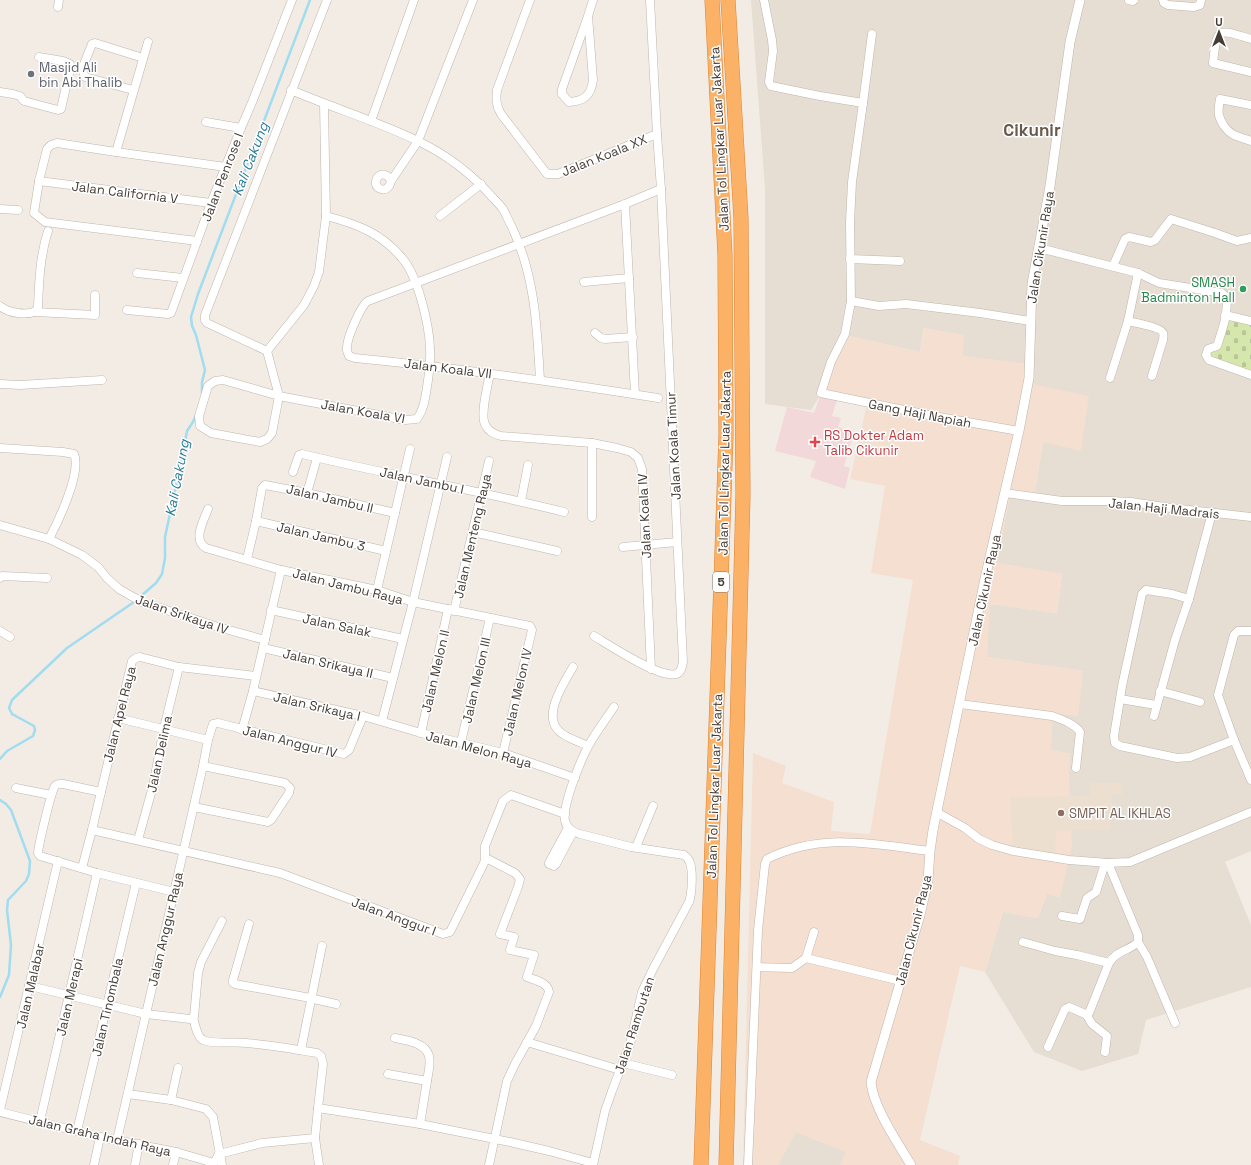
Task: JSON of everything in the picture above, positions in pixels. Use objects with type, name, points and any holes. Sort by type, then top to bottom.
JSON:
[{"type":"highway","name":"Jalan Tol Lingkar Luar Jakarta","points":[[701,1165],[726,435],[725,255],[712,0]]},
{"type":"highway","name":"Jalan Tol Lingkar Luar Jakarta","points":[[726,1165],[743,495],[741,218],[728,0]]},
{"type":"street","name":"Jalan Penrose I","points":[[127,310],[168,314],[171,313],[211,203],[292,0]]},
{"type":"street","points":[[267,351],[207,323],[204,320],[204,316],[327,0]]},
{"type":"street","points":[[371,121],[414,0]]},
{"type":"street","points":[[391,181],[418,141],[473,0]]},
{"type":"street","name":"Jalan Koala XX","points":[[530,0],[497,90],[496,99],[501,114],[547,174],[558,174],[656,134]]},
{"type":"street","points":[[588,16],[593,80],[592,90],[586,98],[578,102],[569,102],[562,94],[562,89],[593,0]]},
{"type":"street","name":"Jalan Koala Timur","points":[[650,0],[656,134],[661,189],[683,662],[682,669],[677,674],[666,675],[651,669]]},
{"type":"street","points":[[764,0],[773,51],[769,82],[770,86],[863,103]]},
{"type":"street","name":"Jalan Cikunir Raya","points":[[911,1165],[876,1103],[872,1092],[871,1082],[920,915],[928,880],[930,851],[986,574],[1019,431],[1029,378],[1032,284],[1050,186],[1070,42],[1080,0]]},
{"type":"street","points":[[1129,0],[1134,0]]},
{"type":"street","points":[[1163,0],[1164,3],[1168,5],[1194,7],[1200,5],[1201,0]]},
{"type":"street","points":[[1251,39],[1228,32],[1218,34],[1214,63],[1251,72]]},
{"type":"street","points":[[872,34],[852,182],[850,259],[851,301],[879,306],[906,304],[1030,321]]},
{"type":"street","points":[[116,152],[148,42]]},
{"type":"street","points":[[133,90],[85,77],[82,69],[92,44],[95,43],[143,58]]},
{"type":"street","points":[[0,92],[20,96],[24,101],[58,110],[61,109],[70,64],[63,61],[39,57]]},
{"type":"street","points":[[291,90],[371,121],[418,141],[439,152],[481,184],[503,209],[520,243],[527,267],[536,312],[540,380]]},
{"type":"street","points":[[1251,105],[1220,99],[1218,112],[1220,120],[1228,132],[1251,141]]},
{"type":"street","points":[[267,351],[304,305],[314,286],[319,272],[326,216],[324,104]]},
{"type":"street","points":[[206,122],[241,128]]},
{"type":"street","points":[[197,240],[45,222],[34,213],[39,181],[47,149],[51,145],[57,143],[226,167]]},
{"type":"street","name":"Jalan California V","points":[[39,181],[211,203]]},
{"type":"street","points":[[440,216],[481,184]]},
{"type":"street","points":[[417,283],[661,189]]},
{"type":"street","points":[[625,204],[635,394]]},
{"type":"street","points":[[0,209],[18,210]]},
{"type":"street","points":[[326,216],[350,222],[370,230],[403,259],[417,283],[428,329],[430,366]]},
{"type":"street","points":[[1113,266],[1125,239],[1129,237],[1151,242],[1155,240],[1171,219],[1237,241],[1251,238]]},
{"type":"street","points":[[35,312],[38,307],[40,264],[43,246],[48,231]]},
{"type":"street","points":[[1039,248],[1138,273],[1159,283],[1222,293],[1227,299],[1225,315],[1217,346],[1208,350],[1206,355],[1209,360],[1251,375]]},
{"type":"street","points":[[850,259],[900,261]]},
{"type":"street","points":[[138,273],[183,278]]},
{"type":"street","points":[[1110,378],[1128,321],[1138,273]]},
{"type":"street","points":[[584,282],[629,278]]},
{"type":"street","name":"Jalan Koala VII","points":[[417,283],[365,303],[348,341],[346,349],[349,356],[355,358],[490,373],[658,398]]},
{"type":"street","points":[[0,306],[10,313],[35,312],[95,314],[95,295]]},
{"type":"street","name":"Gang Haji Napiah","points":[[851,301],[845,334],[831,362],[821,393],[933,416],[1019,431]]},
{"type":"street","points":[[1225,315],[1251,320]]},
{"type":"street","points":[[1128,321],[1158,328],[1162,331],[1163,340],[1152,376]]},
{"type":"street","points":[[595,333],[601,338],[605,339],[633,338]]},
{"type":"street","points":[[267,351],[279,396],[272,433],[267,440],[260,442],[211,433],[200,426],[199,416],[208,386],[215,381],[222,380],[279,396]]},
{"type":"street","name":"Jalan Koala VI","points":[[279,396],[405,420],[417,419],[422,412],[430,366]]},
{"type":"street","name":"Jalan Koala IV","points":[[490,373],[484,425],[491,432],[501,436],[592,443],[631,452],[638,458],[642,469],[651,669]]},
{"type":"street","points":[[0,384],[20,385],[102,380]]},
{"type":"street","points":[[592,443],[592,517]]},
{"type":"street","points":[[0,448],[74,454],[76,458],[75,467],[70,489],[61,514],[49,539]]},
{"type":"street","points":[[376,590],[410,448]]},
{"type":"street","name":"Jalan Jambu I","points":[[294,472],[299,455],[302,454],[440,485],[521,501],[564,512]]},
{"type":"street","points":[[382,721],[413,602],[440,485],[448,457]]},
{"type":"street","points":[[307,493],[317,458]]},
{"type":"street","name":"Jalan Menteng Raya","points":[[451,610],[473,532],[489,461]]},
{"type":"street","points":[[521,501],[528,465]]},
{"type":"street","name":"Jalan Jambu II","points":[[256,521],[262,488],[265,485],[395,513]]},
{"type":"street","name":"Jalan Haji Madrais","points":[[1005,492],[1062,501],[1131,502],[1251,517]]},
{"type":"street","name":"Jalan Jambu Raya","points":[[208,509],[199,540],[201,545],[206,548],[282,570],[376,590],[413,602],[530,626],[532,630]]},
{"type":"street","points":[[1154,716],[1160,691],[1189,599],[1212,513]]},
{"type":"street","points":[[247,559],[256,521]]},
{"type":"street","name":"Jalan Jambu 3","points":[[256,521],[386,551]]},
{"type":"street","name":"Jalan Srikaya IV","points":[[0,525],[49,539],[82,556],[98,567],[107,578],[127,595],[142,602],[264,644]]},
{"type":"street","points":[[473,532],[557,551]]},
{"type":"street","points":[[623,547],[677,542]]},
{"type":"street","points":[[242,730],[253,691],[271,610],[282,570]]},
{"type":"street","points":[[0,578],[2,576],[47,578]]},
{"type":"street","points":[[1189,599],[1153,590],[1144,591],[1138,612],[1120,698],[1114,736],[1115,743],[1120,746],[1177,758],[1190,757],[1234,740]]},
{"type":"street","name":"Jalan Salak","points":[[271,610],[403,639]]},
{"type":"street","name":"Jalan Melon II","points":[[421,733],[451,610]]},
{"type":"street","name":"Jalan Melon III","points":[[461,742],[490,618]]},
{"type":"street","name":"Jalan Melon IV","points":[[503,753],[532,630]]},
{"type":"street","points":[[0,631],[10,637]]},
{"type":"street","points":[[1251,631],[1238,631],[1234,635],[1219,693],[1219,698],[1234,740],[1251,780]]},
{"type":"street","points":[[594,636],[651,669]]},
{"type":"street","name":"Jalan Srikaya II","points":[[264,644],[393,678]]},
{"type":"street","name":"Jalan Apel Raya","points":[[82,868],[132,660],[140,657],[179,667],[256,676]]},
{"type":"street","name":"Jalan Delima","points":[[138,840],[179,667]]},
{"type":"street","points":[[573,667],[559,692],[553,711],[553,722],[558,731],[588,746]]},
{"type":"street","name":"Jalan Srikaya I","points":[[253,691],[382,721]]},
{"type":"street","points":[[1160,691],[1200,702]]},
{"type":"street","points":[[1120,698],[1156,705]]},
{"type":"street","points":[[960,704],[1052,716],[1063,720],[1080,732],[1076,768]]},
{"type":"street","points":[[614,707],[588,746],[566,804],[565,821],[571,830],[602,840],[636,847],[653,806]]},
{"type":"street","name":"Jalan Anggur IV","points":[[218,723],[344,754],[349,750],[363,716]]},
{"type":"street","points":[[118,718],[164,728],[208,740]]},
{"type":"street","name":"Jalan Melon Raya","points":[[382,721],[421,733],[503,753],[575,778]]},
{"type":"street","name":"Jalan Anggur Raya","points":[[117,1140],[194,807],[208,740],[213,724],[218,723]]},
{"type":"street","points":[[194,807],[268,822],[271,820],[289,793],[290,788],[284,783],[203,766]]},
{"type":"street","points":[[101,792],[58,784],[55,786],[51,796],[38,850],[40,856],[98,873],[174,892]]},
{"type":"street","points":[[16,788],[51,796]]},
{"type":"street","name":"Jalan Anggur I","points":[[92,830],[183,852],[234,862],[280,874],[443,934],[450,932],[486,858],[485,846],[503,801],[511,795],[565,814]]},
{"type":"street","points":[[938,813],[965,828],[979,839],[992,846],[1069,860],[1106,863],[1130,862],[1251,812]]},
{"type":"street","points":[[748,1165],[757,966],[764,864],[767,859],[797,848],[824,842],[843,841],[871,843],[930,851]]},
{"type":"street","name":"Jalan Rambutan","points":[[593,1164],[605,1111],[630,1044],[640,1000],[646,983],[689,902],[691,895],[691,866],[688,858],[684,855],[636,847]]},
{"type":"street","points":[[486,858],[515,873],[520,879],[500,934],[514,937],[510,950],[534,955],[527,977],[545,985],[549,992],[543,1010],[515,1064],[505,1087],[489,1165]]},
{"type":"street","name":"Jalan Malabar","points":[[0,1111],[58,861]]},
{"type":"street","points":[[1062,916],[1080,919],[1087,898],[1096,892],[1106,863]]},
{"type":"street","points":[[1106,863],[1136,930],[1138,942],[1147,957],[1175,1023]]},
{"type":"street","name":"Jalan Merapi","points":[[40,1121],[98,873]]},
{"type":"street","name":"Jalan Tinombala","points":[[77,1131],[108,1006],[136,883]]},
{"type":"street","points":[[222,921],[198,973],[193,1018],[201,1038],[204,1041],[247,1043],[301,1050],[317,1053],[321,1056],[323,1060],[315,1138],[319,1165]]},
{"type":"street","points":[[249,924],[233,983],[336,1004]]},
{"type":"street","points":[[757,966],[792,968],[806,958],[814,932]]},
{"type":"street","points":[[1023,942],[1109,963]]},
{"type":"street","points":[[1086,1014],[1089,1013],[1109,963],[1118,952],[1135,945],[1138,942]]},
{"type":"street","points":[[301,1050],[322,946]]},
{"type":"street","points":[[806,958],[901,981]]},
{"type":"street","points":[[30,986],[146,1014],[190,1019],[193,1018]]},
{"type":"street","points":[[1048,1047],[1065,1009],[1069,1007],[1086,1014],[1092,1024],[1107,1036],[1105,1052]]},
{"type":"street","points":[[395,1038],[418,1044],[426,1050],[429,1055],[430,1061],[420,1124]]},
{"type":"street","points":[[527,1042],[622,1067],[672,1075]]},
{"type":"street","points":[[171,1100],[178,1068]]},
{"type":"street","points":[[388,1074],[427,1081]]},
{"type":"street","points":[[128,1094],[171,1100],[206,1109],[213,1117],[219,1154],[262,1143],[315,1138]]},
{"type":"street","points":[[318,1108],[420,1124],[495,1139],[549,1151],[593,1164]]},
{"type":"street","name":"Jalan Graha Indah Raya","points":[[0,1111],[100,1137],[176,1152],[216,1164],[219,1154]]},
{"type":"street","points":[[94,1165],[100,1137]]},
{"type":"street","points":[[135,1165],[139,1144]]},
{"type":"street","points":[[173,1165],[176,1152]]},
{"type":"shaded area","points":[[751,0],[1251,0],[1251,851],[1225,862],[1251,925],[1251,987],[1146,1020],[1138,1054],[1082,1071],[1034,1052],[985,972],[1003,912],[1038,918],[1047,893],[1060,898],[1070,754],[1051,750],[1052,712],[1083,671],[987,657],[989,604],[1057,613],[1062,574],[997,563],[1010,494],[1034,498],[1043,442],[1025,383],[1028,364],[962,356],[924,328],[920,352],[845,335],[823,391],[811,410],[765,404],[765,189]]},
{"type":"shaded area","points":[[925,328],[964,335],[963,356],[1029,364],[1026,383],[1089,396],[1081,451],[1043,442],[1034,498],[1010,494],[997,563],[1062,574],[1057,613],[990,604],[987,657],[1083,671],[1078,716],[1052,713],[1051,750],[1070,754],[1069,776],[1072,846],[1060,898],[1047,893],[1038,918],[1003,912],[985,972],[960,966],[920,1140],[960,1156],[958,1165],[840,1165],[846,1152],[796,1132],[778,1165],[746,1165],[743,1164],[753,753],[786,766],[782,783],[834,802],[831,831],[870,834],[913,580],[871,573],[885,486],[850,479],[868,400],[823,391],[845,335],[920,352]]},
{"type":"shaded area","name":"RS Dokter Adam Talib Cikunir","points":[[820,396],[837,400],[832,416],[841,418],[838,427],[854,432],[844,466],[850,468],[845,489],[810,477],[816,461],[775,451],[787,407],[814,413]]},
{"type":"shaded area","name":"SMPIT AL IKHLAS","points":[[1090,783],[1122,783],[1122,795],[1112,795],[1111,829],[1056,831],[1055,856],[1013,849],[1010,797],[1090,796]]},
{"type":"shaded area","points":[[796,1132],[846,1152],[840,1165],[778,1165]]},
{"type":"green space","points":[[1228,318],[1251,323],[1251,372],[1210,357],[1211,351]]},
{"type":"waterway","name":"Kali Cakung","points":[[202,394],[202,382],[205,370],[196,335],[192,326],[191,317],[198,294],[310,0]]},
{"type":"waterway","name":"Kali Cakung","points":[[0,759],[7,751],[33,736],[35,730],[34,726],[12,714],[9,708],[12,700],[67,648],[134,602],[156,583],[162,574],[165,558],[165,537],[187,431],[196,415]]},
{"type":"waterway","name":"Kali Cakung","points":[[0,800],[11,810],[30,861],[29,874],[26,881],[8,900],[7,910],[11,945],[9,975],[0,997]]},
{"type":"place","name":"Masjid Ali bin Abi Thalib","points":[[31,74]]},
{"type":"place","name":"SMASH Badminton Hall","points":[[1243,289]]},
{"type":"place","name":"RS Dokter Adam Talib Cikunir","points":[[815,442]]},
{"type":"place","name":"SMPIT AL IKHLAS","points":[[1061,813]]},
{"type":"district","name":"Cikunir","points":[[1032,130]]}]
